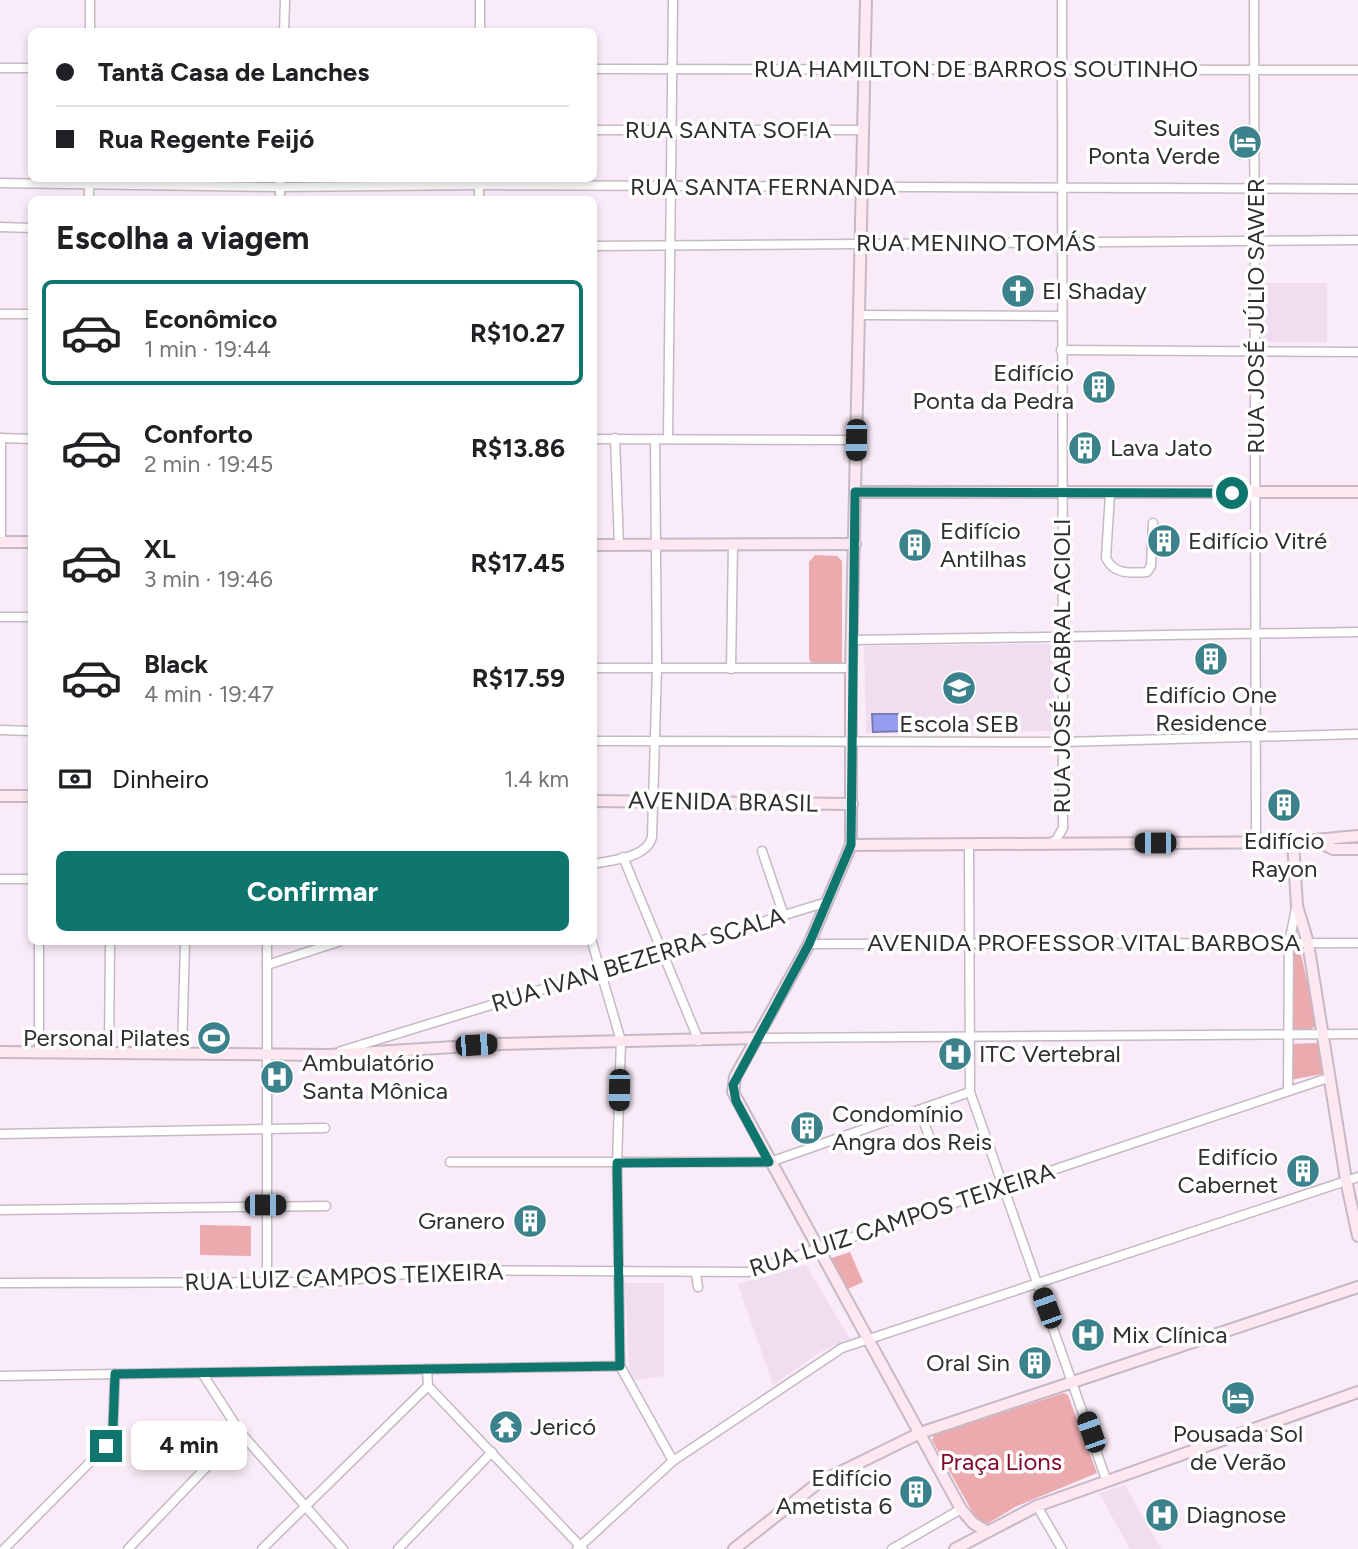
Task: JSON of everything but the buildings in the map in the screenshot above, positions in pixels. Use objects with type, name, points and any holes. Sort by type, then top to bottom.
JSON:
[{"type":"street","points":[[90,0],[90,28]]},
{"type":"street","points":[[284,28],[285,0]]},
{"type":"street","points":[[480,0],[480,28]]},
{"type":"street","points":[[668,438],[673,0]]},
{"type":"street","points":[[855,544],[866,0]]},
{"type":"street","name":"RUA JOSÉ CABRAL ACIOLI","points":[[1062,0],[1063,828],[1069,839],[1080,844]]},
{"type":"street","name":"RUA JOSÉ JÚLIO SAWER","points":[[1254,0],[1257,353],[1256,842]]},
{"type":"street","points":[[0,68],[28,68]]},
{"type":"street","name":"RUA HAMILTON DE BARROS SOUTINHO","points":[[597,69],[1358,70]]},
{"type":"street","name":"RUA SANTA SOFIA","points":[[597,130],[863,130]]},
{"type":"street","name":"RUA SANTA FERNANDA","points":[[0,183],[44,182]]},
{"type":"street","name":"RUA SANTA FERNANDA","points":[[184,182],[380,182]]},
{"type":"street","name":"RUA SANTA FERNANDA","points":[[511,182],[671,187],[1358,189]]},
{"type":"street","points":[[0,228],[28,228]]},
{"type":"street","name":"RUA MENINO TOMÁS","points":[[597,246],[1358,240]]},
{"type":"street","points":[[0,314],[28,314]]},
{"type":"street","points":[[859,314],[1061,316]]},
{"type":"street","points":[[1061,350],[1358,352]]},
{"type":"street","points":[[615,438],[619,545]]},
{"type":"street","points":[[28,439],[1,439],[1,542],[28,542]]},
{"type":"street","points":[[597,439],[856,440]]},
{"type":"street","points":[[597,863],[646,849],[651,842],[657,668],[655,439]]},
{"type":"street","points":[[855,492],[1358,492]]},
{"type":"street","points":[[874,492],[865,496],[858,506],[855,544],[851,668],[851,845],[809,944],[733,1085],[741,1110],[961,1509],[973,1523],[986,1531]]},
{"type":"street","points":[[1110,494],[1106,558],[1110,565],[1125,574],[1147,572],[1151,566],[1153,523]]},
{"type":"street","points":[[835,545],[843,541],[854,528]]},
{"type":"street","points":[[731,669],[733,544]]},
{"type":"street","points":[[597,545],[855,544]]},
{"type":"street","points":[[0,617],[28,617]]},
{"type":"street","points":[[852,640],[1063,639],[1358,632]]},
{"type":"street","points":[[597,668],[851,668]]},
{"type":"street","points":[[0,730],[28,731]]},
{"type":"street","points":[[597,741],[1063,742],[1358,734]]},
{"type":"street","points":[[0,796],[28,796]]},
{"type":"street","name":"AVENIDA BRASIL","points":[[597,801],[852,804]]},
{"type":"street","name":"RUA JOSÉ CABRAL ACIOLI","points":[[1048,844],[1056,840],[1063,828]]},
{"type":"street","points":[[851,845],[1293,842],[1317,841],[1334,836],[1358,836]]},
{"type":"street","points":[[1317,841],[1333,849],[1358,849]]},
{"type":"street","points":[[1293,842],[1297,905],[1308,943],[1328,1078],[1358,1236]]},
{"type":"street","points":[[969,845],[968,1037],[971,1092],[1107,1482]]},
{"type":"street","points":[[762,851],[784,916]]},
{"type":"street","points":[[624,857],[665,952],[699,1041]]},
{"type":"street","points":[[0,879],[28,879]]},
{"type":"street","name":"RUA IVAN BEZERRA SCALA","points":[[329,1055],[827,902]]},
{"type":"street","points":[[1288,1091],[1289,943],[1297,905]]},
{"type":"street","name":"AVENIDA PROFESSOR VITAL BARBOSA","points":[[809,944],[1358,943]]},
{"type":"street","points":[[39,945],[39,1053]]},
{"type":"street","points":[[109,1051],[110,945]]},
{"type":"street","points":[[182,1051],[186,945]]},
{"type":"street","points":[[267,945],[267,1283]]},
{"type":"street","points":[[267,965],[329,945]]},
{"type":"street","points":[[593,945],[621,1041],[617,1163],[620,1366],[673,1461]]},
{"type":"street","points":[[0,1052],[182,1051],[329,1055],[500,1044],[758,1038],[1358,1034]]},
{"type":"street","name":"RUA LUIZ CAMPOS TEIXEIRA","points":[[0,1283],[330,1282],[445,1270],[696,1274],[748,1272],[1328,1078]]},
{"type":"street","points":[[450,1163],[769,1162],[971,1092]]},
{"type":"street","points":[[919,1110],[931,1141]]},
{"type":"street","points":[[0,1134],[325,1128]]},
{"type":"street","points":[[427,1369],[428,1386],[580,1548],[673,1461],[828,1355],[869,1338],[1358,1177]]},
{"type":"street","points":[[0,1210],[326,1206]]},
{"type":"street","points":[[696,1274],[698,1287]]},
{"type":"street","points":[[734,1549],[818,1483],[920,1433],[1358,1287]]},
{"type":"street","points":[[0,1376],[620,1366]]},
{"type":"street","points":[[202,1373],[240,1432],[343,1549]]},
{"type":"street","points":[[4,1549],[106,1446],[113,1427],[115,1374]]},
{"type":"street","points":[[262,1549],[428,1386]]},
{"type":"street","points":[[955,1549],[1037,1506],[1358,1392]]},
{"type":"street","points":[[128,1549],[240,1432]]},
{"type":"street","points":[[398,1549],[492,1452]]},
{"type":"street","points":[[1037,1506],[1062,1549]]},
{"type":"street","points":[[892,1549],[961,1509]]},
{"type":"shaded area","points":[[1260,283],[1327,283],[1327,342],[1260,342]]},
{"type":"shaded area","name":"Escola SEB","points":[[1053,644],[1054,731],[866,733],[864,646]]},
{"type":"shaded area","points":[[806,1265],[850,1339],[822,1351],[773,1385],[738,1284]]},
{"type":"shaded area","points":[[625,1283],[664,1283],[664,1376],[633,1380],[629,1371]]},
{"type":"shaded area","points":[[1125,1485],[1161,1549],[1130,1549],[1099,1493]]},
{"type":"green space","points":[[815,555],[837,556],[842,561],[842,662],[835,666],[813,665],[809,659],[809,562]]},
{"type":"green space","points":[[1293,948],[1300,950],[1317,1026],[1303,1032],[1290,1028]]},
{"type":"green space","points":[[1318,1043],[1322,1074],[1290,1080],[1290,1044]]},
{"type":"green space","points":[[200,1225],[251,1226],[251,1256],[200,1255]]},
{"type":"green space","points":[[850,1252],[863,1282],[846,1290],[829,1259]]},
{"type":"green space","name":"Praça Lions","points":[[1064,1393],[1068,1395],[1097,1473],[1015,1507],[987,1524],[978,1522],[932,1440],[934,1435]]},
{"type":"water","points":[[872,714],[908,714],[908,731],[873,732]]},
{"type":"place","name":"Suites Ponta Verde","points":[[1245,142]]},
{"type":"place","name":"El Shaday","points":[[1018,291]]},
{"type":"place","name":"Edifício Ponta da Pedra","points":[[1099,387]]},
{"type":"place","name":"Lava Jato","points":[[1085,448]]},
{"type":"place","name":"Edifício Vitré","points":[[1164,541]]},
{"type":"place","name":"Edifício Antilhas","points":[[915,545]]},
{"type":"place","name":"Edifício One Residence","points":[[1211,659]]},
{"type":"place","name":"Escola SEB","points":[[959,688]]},
{"type":"place","name":"Edifício Rayon","points":[[1284,805]]},
{"type":"place","name":"Personal Pilates","points":[[214,1038]]},
{"type":"place","name":"ITC Vertebral","points":[[955,1054]]},
{"type":"place","name":"Ambulatório Santa Mônica","points":[[277,1077]]},
{"type":"place","name":"Condomínio Angra dos Reis","points":[[807,1128]]},
{"type":"place","name":"Edifício Cabernet","points":[[1303,1171]]},
{"type":"place","name":"Granero","points":[[530,1221]]},
{"type":"place","name":"Mix Clínica","points":[[1088,1335]]},
{"type":"place","name":"Oral Sin","points":[[1035,1363]]},
{"type":"place","name":"Pousada Sol de Verão","points":[[1238,1398]]},
{"type":"place","name":"Jericó","points":[[506,1427]]},
{"type":"place","name":"Edifício Ametista 6","points":[[916,1492]]},
{"type":"place","name":"Diagnose","points":[[1162,1515]]},
{"type":"route","points":[[106,1446],[113,1427],[115,1374],[620,1366],[617,1163],[769,1162],[734,1097],[733,1085],[809,944],[851,845],[855,492],[1232,493]]}]
